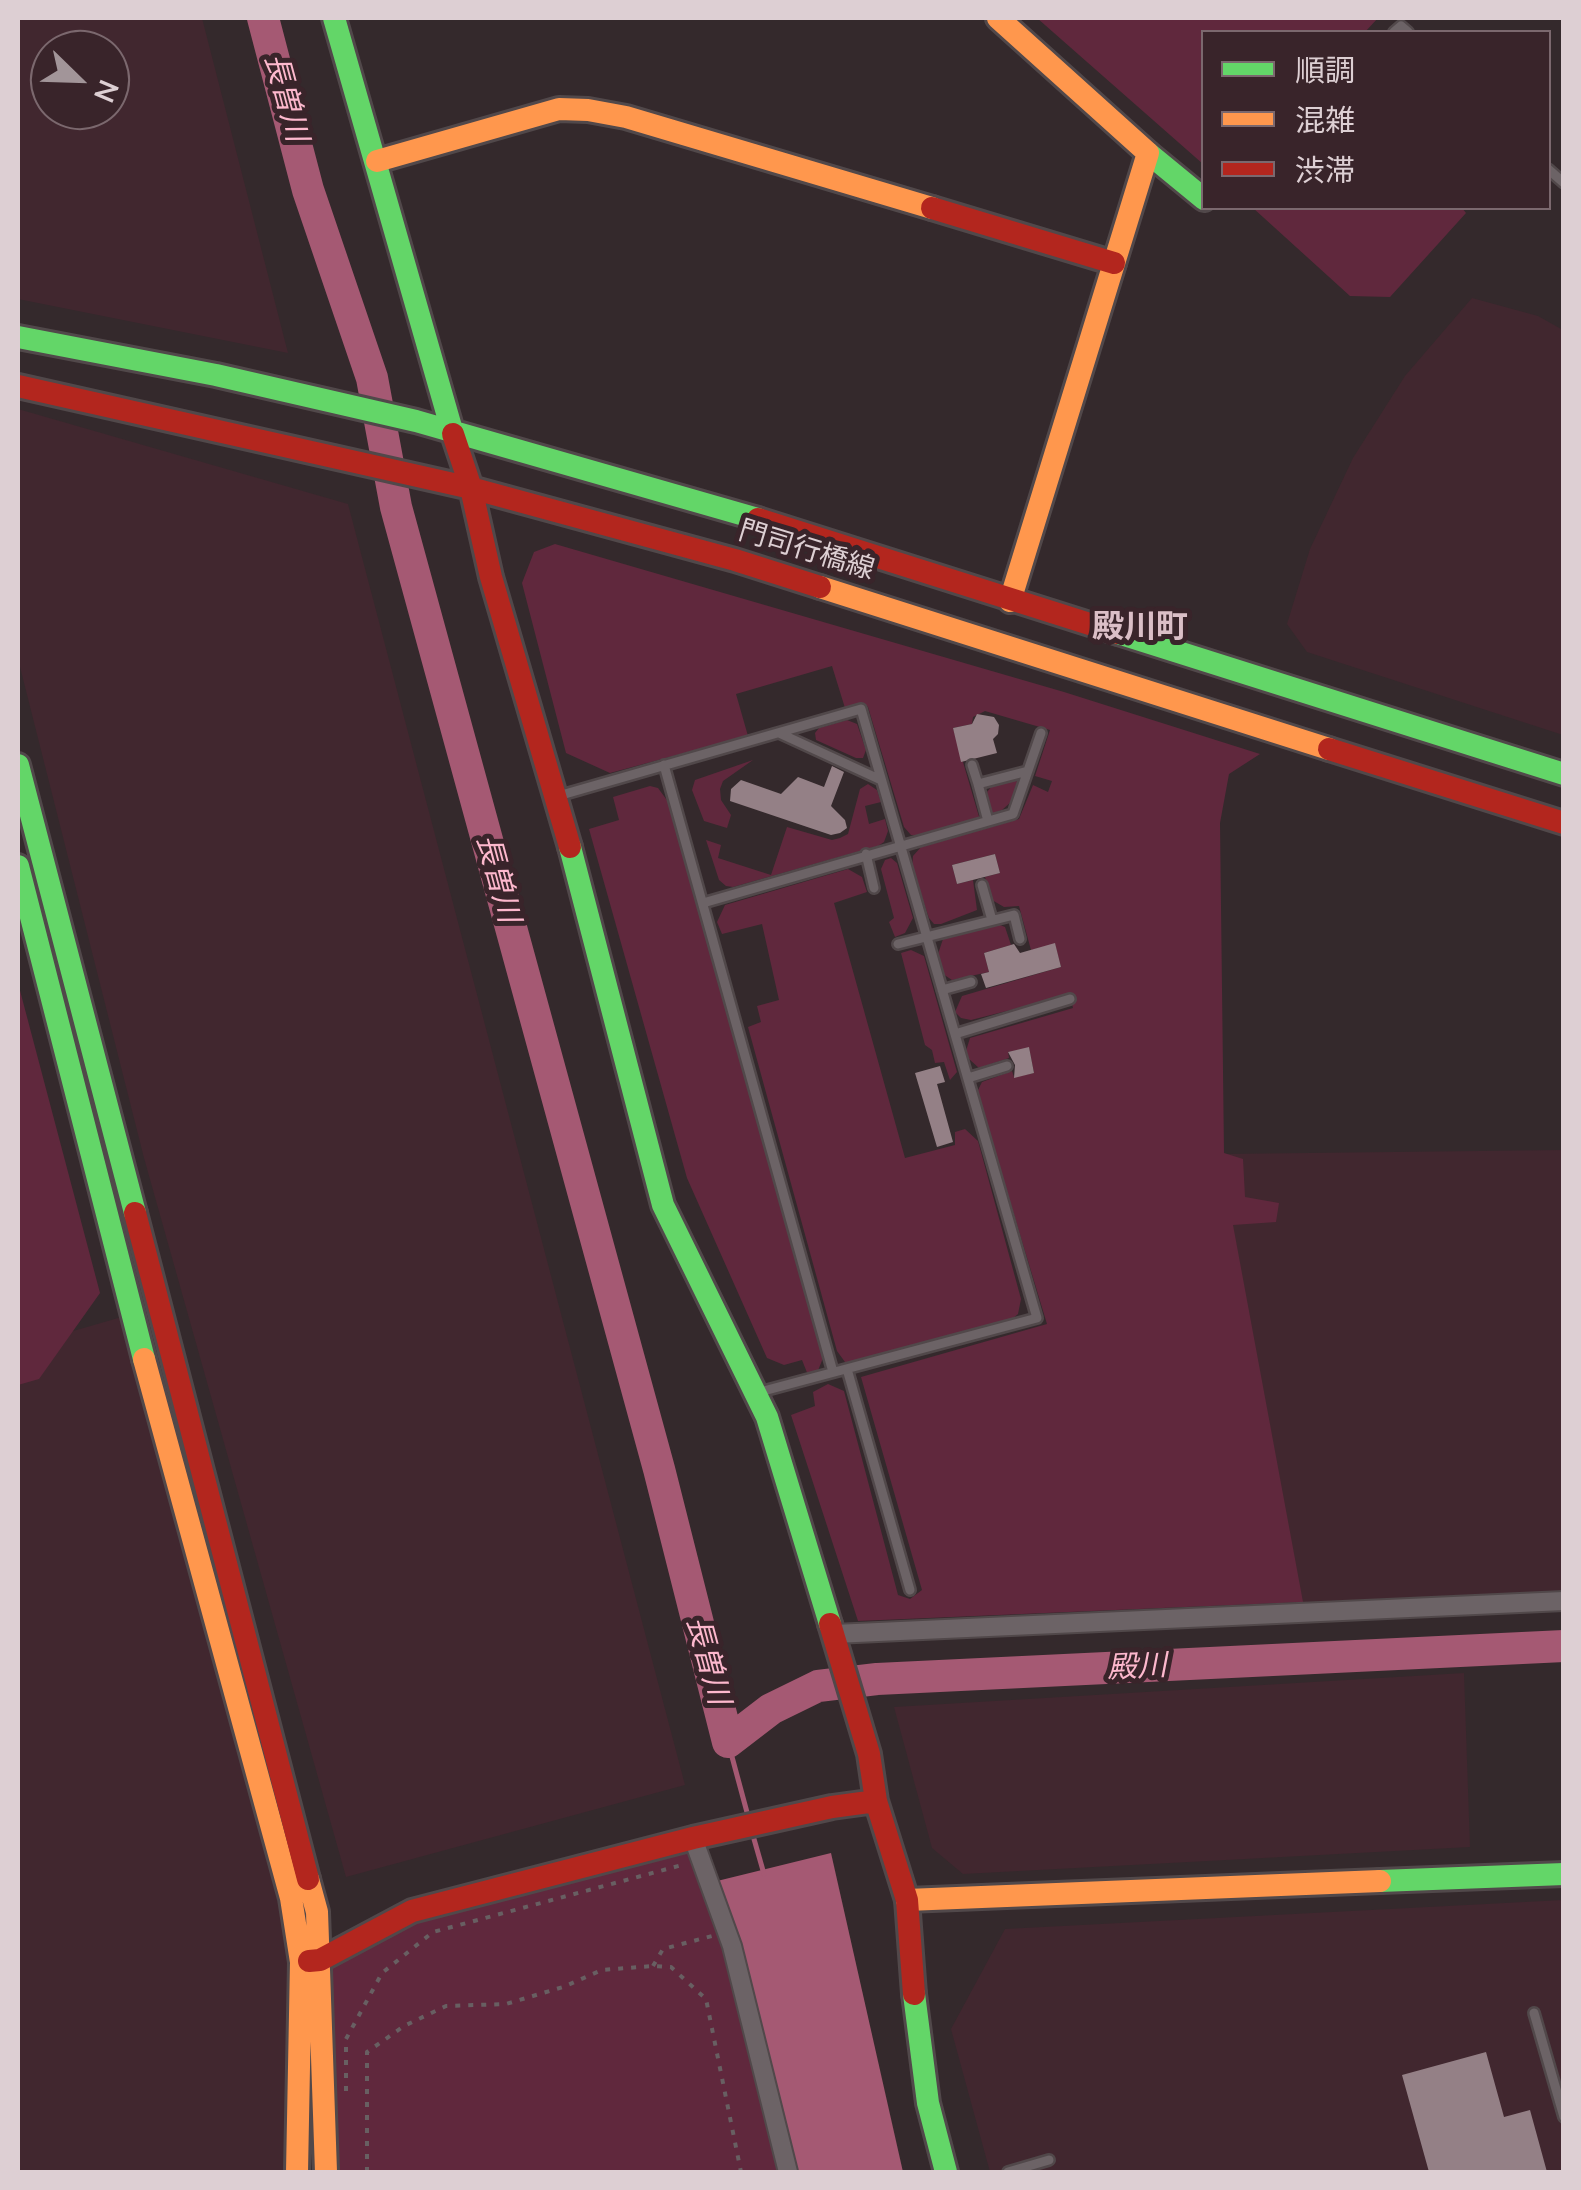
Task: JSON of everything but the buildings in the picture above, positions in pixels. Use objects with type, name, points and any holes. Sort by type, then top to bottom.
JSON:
[{"type":"street","points":[[334,18],[471,488],[491,577],[555,796],[663,1205],[767,1418],[870,1754],[876,1801],[907,1900],[914,2015],[928,2103],[946,2172]]},
{"type":"street","points":[[998,18],[1201,198]]},
{"type":"street","points":[[377,160],[559,109],[588,110],[626,117],[1114,263]]},
{"type":"street","points":[[1010,600],[1148,152]]},
{"type":"street","name":"門司行橋線","points":[[18,336],[216,375],[416,421],[694,499],[1564,774]]},
{"type":"street","name":"門司行橋線","points":[[18,386],[471,488],[735,560],[1564,823]]},
{"type":"street","points":[[18,765],[317,1912],[298,2172]]},
{"type":"street","points":[[18,866],[137,1332],[311,1960],[326,2172]]},
{"type":"street","points":[[836,1640],[1564,1600]]},
{"type":"street","points":[[311,1960],[412,1911],[697,1849],[832,1806],[876,1801]]},
{"type":"street","points":[[697,1849],[727,1932],[788,2172]]},
{"type":"street","points":[[907,1900],[1564,1874]]},
{"type":"lane","points":[[555,796],[861,710],[1037,1318],[755,1393]]},
{"type":"lane","points":[[779,732],[881,780]]},
{"type":"lane","points":[[702,903],[1014,814],[1041,733]]},
{"type":"lane","points":[[664,765],[833,1372]]},
{"type":"lane","points":[[972,765],[988,821]]},
{"type":"lane","points":[[978,784],[1028,771]]},
{"type":"lane","points":[[866,854],[874,888]]},
{"type":"lane","points":[[982,885],[992,920]]},
{"type":"lane","points":[[898,944],[1014,915],[1020,939]]},
{"type":"lane","points":[[942,990],[971,982]]},
{"type":"lane","points":[[954,1034],[1070,999]]},
{"type":"lane","points":[[968,1078],[1007,1066]]},
{"type":"lane","points":[[846,1369],[910,1590]]},
{"type":"lane","points":[[1534,2013],[1564,2118]]},
{"type":"lane","points":[[1008,2172],[1049,2160]]},
{"type":"path","points":[[346,2096],[346,2039],[382,1973],[433,1932],[697,1849]]},
{"type":"path","points":[[652,1966],[664,1949],[727,1932]]},
{"type":"path","points":[[367,2172],[367,2052],[379,2043],[446,2006],[506,2004],[563,1987],[602,1970],[652,1966],[671,1967],[706,1999],[741,2172]]},
{"type":"shaded area","points":[[18,18],[202,18],[288,353],[18,299]]},
{"type":"shaded area","points":[[1037,18],[1378,18],[1367,30],[1201,30],[1201,162]]},
{"type":"shaded area","points":[[1255,210],[1466,213],[1390,297],[1350,296]]},
{"type":"shaded area","points":[[1472,298],[1538,316],[1563,330],[1563,735],[1307,652],[1287,624],[1310,549],[1353,458],[1405,376]]},
{"type":"shaded area","points":[[18,409],[348,504],[685,1785],[346,1877],[144,1158],[18,659]]},
{"type":"shaded area","points":[[555,544],[1064,692],[1260,754],[1229,774],[1220,823],[1224,1153],[1243,1159],[1245,1197],[1279,1203],[1276,1222],[1233,1225],[1303,1602],[858,1621],[791,1415],[815,1406],[813,1392],[828,1384],[844,1391],[898,1595],[910,1599],[922,1590],[861,1377],[1047,1324],[977,1092],[982,1082],[1012,1071],[1014,1077],[1034,1073],[1029,1048],[1008,1052],[1009,1058],[979,1068],[966,1051],[970,1038],[1073,1008],[1070,995],[971,1020],[955,1012],[962,996],[1061,967],[1055,944],[1031,950],[1019,906],[1004,907],[992,900],[985,877],[1000,873],[995,854],[952,865],[957,884],[973,880],[977,910],[941,924],[934,924],[929,918],[912,868],[913,856],[921,847],[1019,819],[1033,785],[1048,792],[1052,781],[1035,776],[1050,730],[985,711],[973,717],[972,724],[953,728],[980,820],[921,836],[911,835],[904,827],[868,707],[864,703],[845,708],[832,666],[736,694],[748,736],[610,773],[566,753],[522,583],[534,552]]},
{"type":"shaded area","points":[[847,720],[857,724],[866,750],[863,758],[816,740],[819,728]]},
{"type":"shaded area","points":[[753,760],[723,781],[721,800],[731,815],[727,828],[704,821],[692,790],[695,780]]},
{"type":"shaded area","points":[[1019,782],[1011,802],[991,814],[987,792],[992,786]]},
{"type":"shaded area","points":[[868,784],[877,790],[881,802],[865,806],[869,824],[885,819],[888,831],[878,846],[733,887],[719,880],[706,840],[721,845],[718,858],[771,875],[787,827],[832,840],[848,834],[860,789]]},
{"type":"shaded area","points":[[650,786],[658,788],[669,803],[823,1358],[817,1373],[808,1375],[802,1360],[784,1365],[767,1358],[687,1178],[589,829],[619,820],[613,797]]},
{"type":"shaded area","points":[[891,858],[897,863],[913,918],[905,933],[895,937],[881,869],[885,860]]},
{"type":"shaded area","points":[[848,869],[862,877],[867,892],[834,903],[905,1158],[955,1145],[955,1132],[965,1129],[978,1141],[1021,1299],[1018,1314],[1012,1319],[852,1363],[845,1362],[837,1351],[748,1027],[761,1022],[757,1006],[779,1000],[762,924],[722,934],[717,922],[725,905]]},
{"type":"shaded area","points":[[995,923],[1005,927],[1011,945],[984,953],[989,972],[952,980],[943,974],[938,954],[943,939]]},
{"type":"shaded area","points":[[911,950],[924,956],[957,1072],[950,1080],[944,1062],[935,1063],[932,1050],[925,1045],[901,953]]},
{"type":"shaded area","points":[[18,983],[100,1293],[39,1379],[18,1385]]},
{"type":"shaded area","points":[[1563,1150],[1563,1591],[1260,1604],[1224,1154]]},
{"type":"shaded area","points":[[132,1314],[291,1898],[297,2172],[18,2172],[18,1347]]},
{"type":"shaded area","points":[[1464,1673],[1470,1847],[963,1874],[932,1848],[894,1707]]},
{"type":"shaded area","points":[[693,1838],[788,2172],[322,2172],[320,1960],[412,1911]]},
{"type":"shaded area","points":[[831,1853],[903,2172],[788,2172],[709,1883]]},
{"type":"shaded area","points":[[1563,1900],[1563,2172],[990,2172],[951,2029],[1005,1929]]},
{"type":"waterway","name":"長曽川","points":[[263,18],[308,190],[372,378],[396,507],[659,1469],[728,1742],[771,1709],[818,1686],[877,1679],[1564,1646]]},
{"type":"waterway","points":[[728,1742],[748,1816]]},
{"type":"waterway","points":[[752,1832],[764,1874]]},
{"type":"traffic: fast","points":[[334,18],[453,434]]},
{"type":"traffic: fast","points":[[1148,153],[1201,197]]},
{"type":"traffic: fast","points":[[18,337],[216,375],[416,421],[758,519]]},
{"type":"traffic: fast","points":[[1118,633],[1564,774]]},
{"type":"traffic: fast","points":[[18,765],[135,1213]]},
{"type":"traffic: fast","points":[[570,847],[663,1205],[767,1417],[830,1624]]},
{"type":"traffic: fast","points":[[18,866],[144,1359]]},
{"type":"traffic: fast","points":[[1380,1881],[1564,1874]]},
{"type":"traffic: fast","points":[[914,1994],[928,2103],[946,2172]]},
{"type":"traffic: slow","points":[[998,18],[1148,153],[1010,601]]},
{"type":"traffic: slow","points":[[377,161],[559,109],[588,110],[626,117],[932,208]]},
{"type":"traffic: slow","points":[[820,587],[1329,749]]},
{"type":"traffic: slow","points":[[144,1359],[291,1898],[301,1962],[297,2172]]},
{"type":"traffic: slow","points":[[308,1879],[317,1912],[326,2172]]},
{"type":"traffic: slow","points":[[907,1900],[1380,1881]]},
{"type":"traffic: jam","points":[[932,208],[1114,263]]},
{"type":"traffic: jam","points":[[18,386],[471,488],[820,587]]},
{"type":"traffic: jam","points":[[453,434],[570,847]]},
{"type":"traffic: jam","points":[[758,519],[1118,633]]},
{"type":"traffic: jam","points":[[1329,749],[1564,823]]},
{"type":"traffic: jam","points":[[135,1213],[308,1879]]},
{"type":"traffic: jam","points":[[830,1624],[869,1754],[876,1801],[907,1900],[914,1994]]},
{"type":"traffic: jam","points":[[309,1961],[320,1960],[412,1911],[693,1838],[876,1801]]},
{"type":"district","name":"殿川町","points":[[1140,629]]},
{"type":"water label","name":"殿川","points":[[1137,1669]]}]
